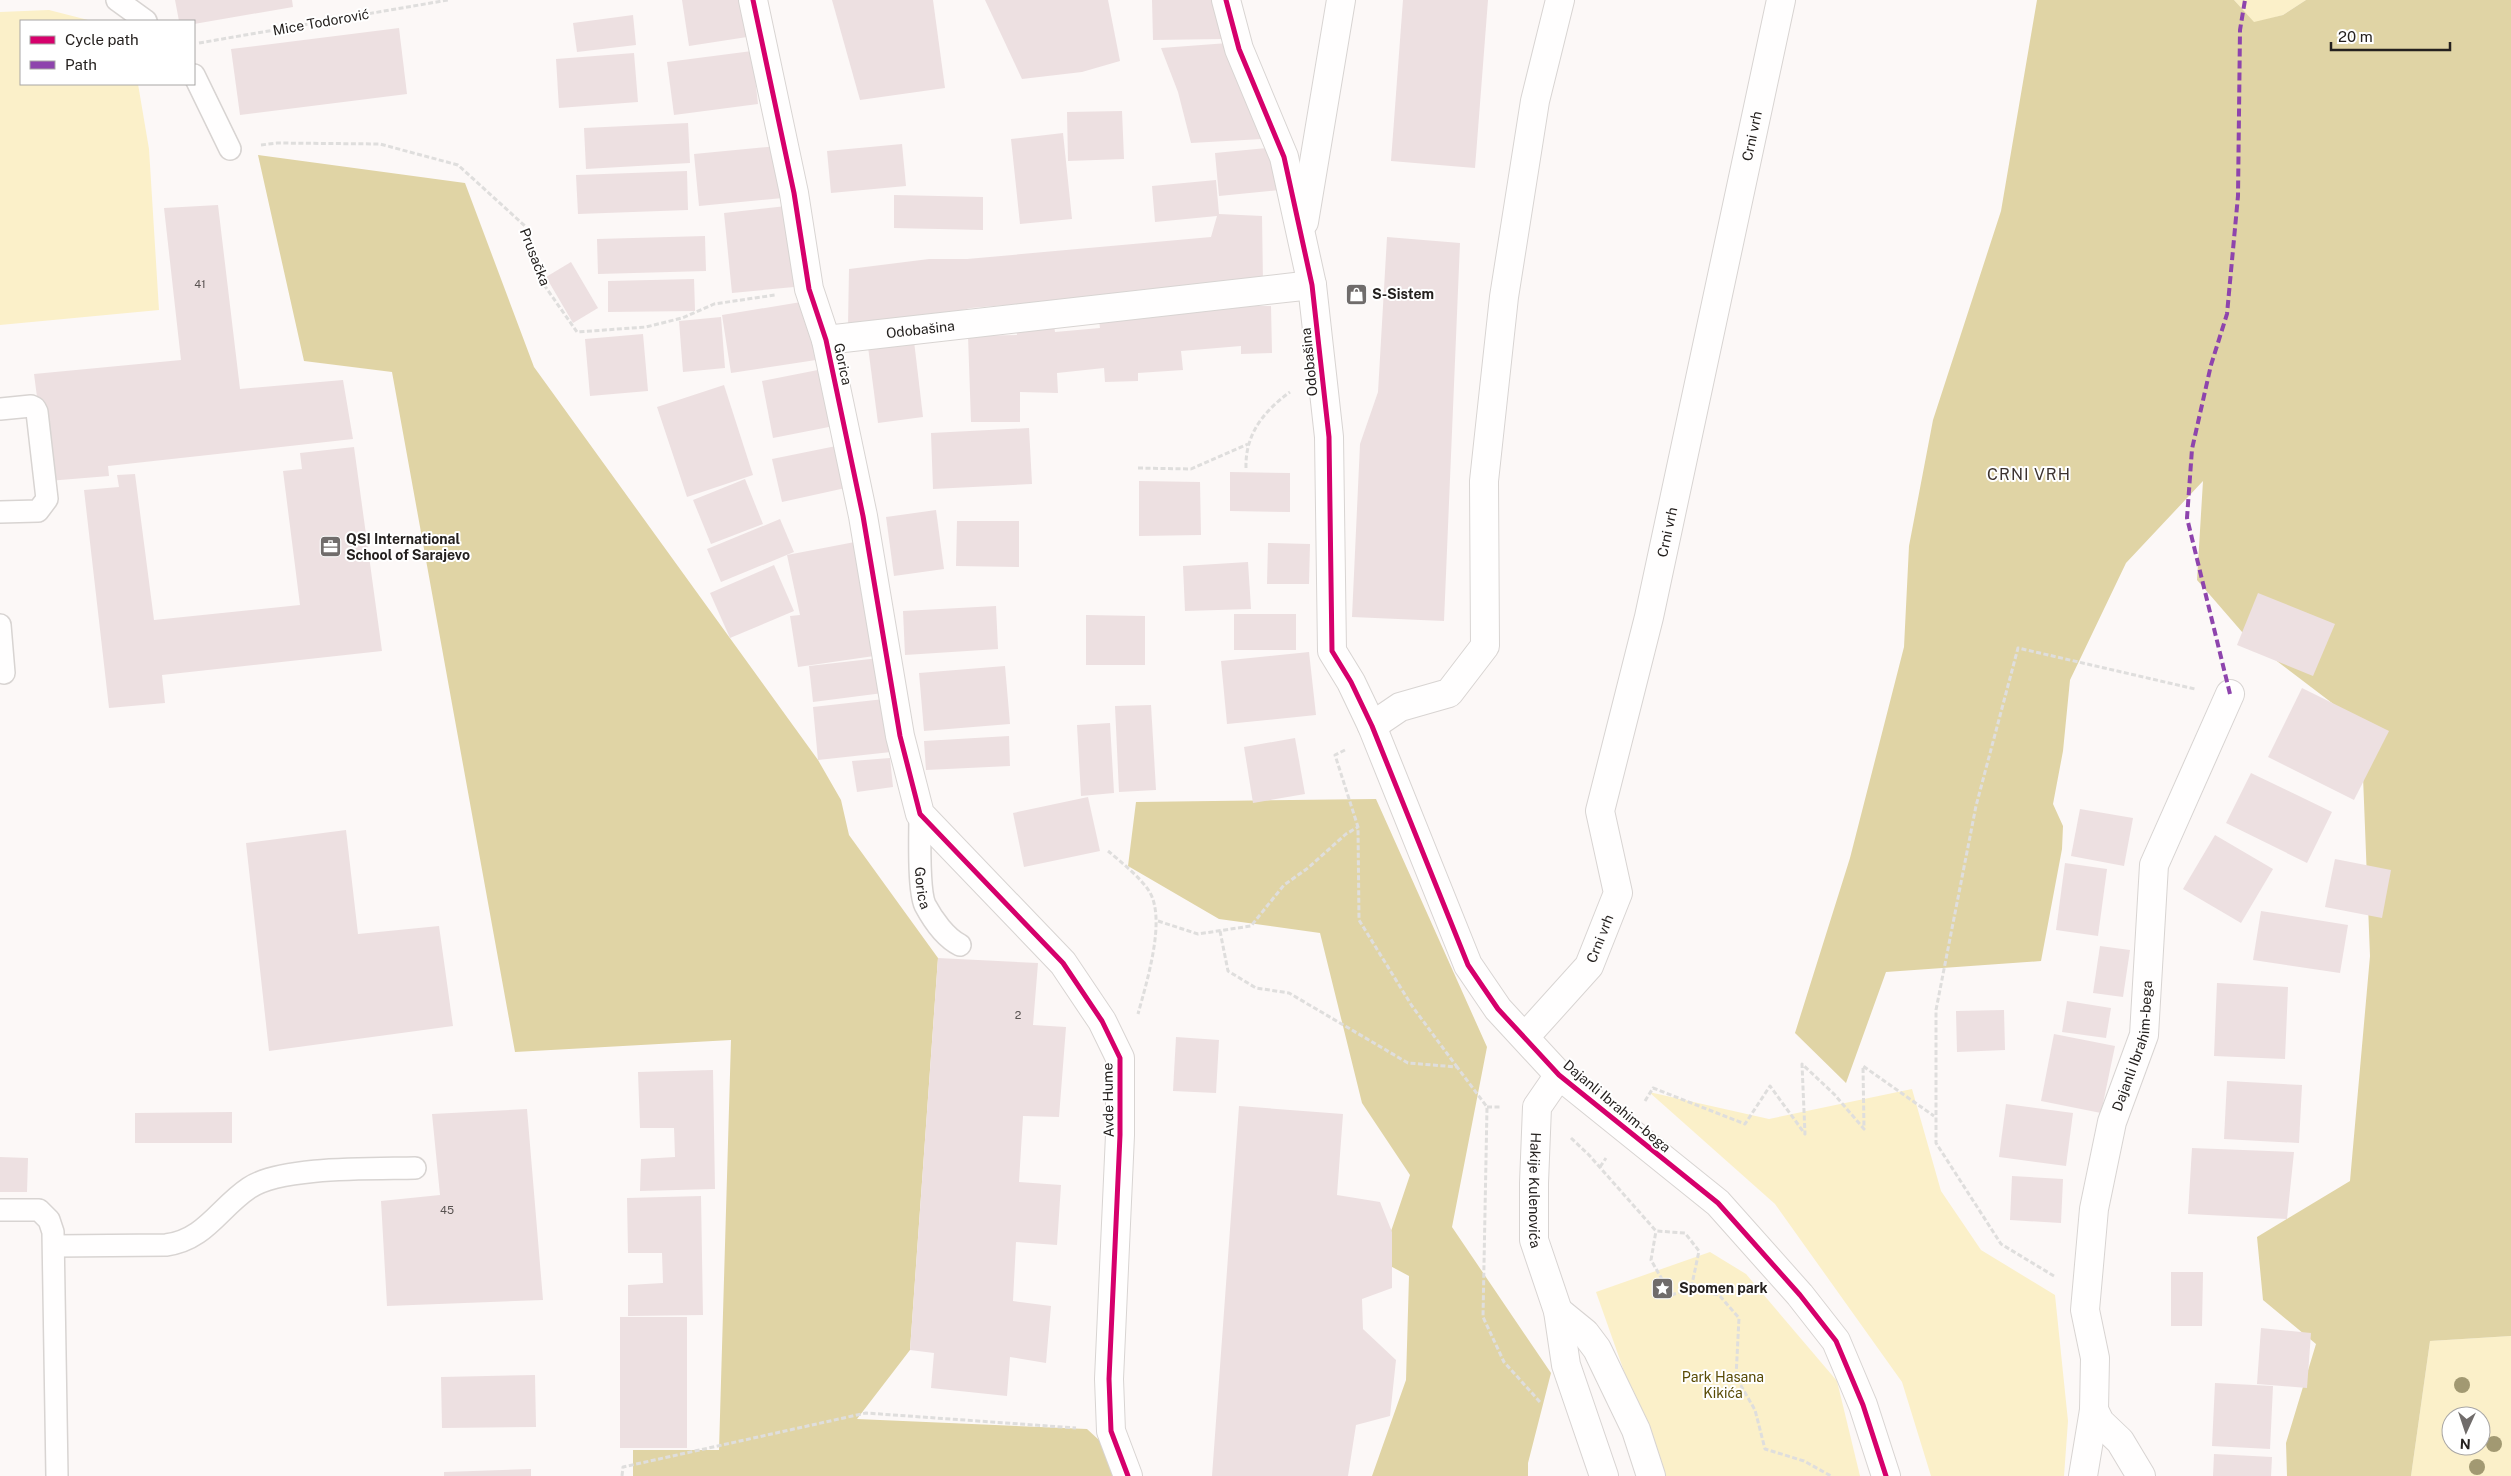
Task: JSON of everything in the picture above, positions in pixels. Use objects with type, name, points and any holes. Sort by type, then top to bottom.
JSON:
[{"type":"street","name":"Gorica","points":[[753,0],[794,193],[809,289],[826,340],[863,516],[900,736]]},
{"type":"street","name":"Odobašina","points":[[1226,0],[1239,49],[1284,157],[1312,285],[1329,437],[1332,651],[1351,682],[1374,731]]},
{"type":"street","name":"Odobašina","points":[[1302,236],[1341,0]]},
{"type":"street","points":[[1374,731],[1400,707],[1449,693],[1485,646],[1484,481],[1504,297],[1535,101],[1560,0]]},
{"type":"street","name":"Crni vrh","points":[[1525,1037],[1590,966],[1618,893],[1600,811],[1651,608],[1782,0]]},
{"type":"street","name":"Odobašina","points":[[826,340],[1312,285]]},
{"type":"street","name":"Dajanli Ibrahim-bega","points":[[2083,1476],[2094,1410],[2095,1358],[2085,1310],[2094,1209],[2112,1122],[2144,1035],[2154,865],[2230,694]]},
{"type":"street","name":"Dajanli Ibrahim-bega","points":[[1374,731],[1468,965],[1498,1009],[1559,1075],[1718,1204],[1800,1295],[1836,1341],[1863,1406],[1886,1476]]},
{"type":"street","name":"Avde Hume","points":[[900,736],[920,814],[1063,963],[1102,1021],[1120,1058],[1120,1135],[1109,1379],[1112,1431],[1122,1466],[1128,1476]]},
{"type":"street","points":[[1537,1107],[1559,1075]]},
{"type":"street","name":"Hakije Kulenovića","points":[[1537,1107],[1534,1240],[1558,1311],[1566,1366],[1604,1476]]},
{"type":"street","points":[[1558,1311],[1585,1333],[1597,1348],[1636,1430],[1651,1476]]},
{"type":"street","points":[[2094,1410],[2100,1422],[2120,1442],[2141,1476]]},
{"type":"lane","points":[[117,0],[145,20]]},
{"type":"lane","points":[[195,77],[230,149]]},
{"type":"lane","points":[[0,409],[31,406],[38,412],[47,499],[38,511],[0,512]]},
{"type":"lane","points":[[0,626],[4,673]]},
{"type":"lane","name":"Gorica","points":[[920,814],[919,853],[924,903],[949,940],[960,946]]},
{"type":"lane","points":[[55,1246],[166,1245],[183,1243],[212,1223],[250,1187],[277,1178],[307,1172],[415,1168]]},
{"type":"lane","points":[[0,1210],[39,1210],[49,1220],[55,1246],[57,1476]]},
{"type":"path","points":[[1246,468],[1248,444],[1258,423],[1276,400],[1296,386]]},
{"type":"path","points":[[1138,468],[1191,469],[1248,444]]},
{"type":"path","points":[[2087,1296],[2001,1244],[1936,1143],[1936,1010],[1976,806],[2018,648],[2195,689],[2230,694]]},
{"type":"path","points":[[1374,731],[1335,755],[1358,828],[1359,920],[1412,1006],[1487,1107],[1483,1317],[1504,1362],[1542,1404]]},
{"type":"path","points":[[1158,921],[1198,934],[1251,926],[1284,885],[1308,868],[1346,834],[1358,828]]},
{"type":"path","points":[[1108,851],[1150,891],[1158,921],[1147,980],[1135,1022],[1120,1058]]},
{"type":"path","points":[[1220,931],[1228,971],[1256,988],[1288,993],[1408,1063],[1457,1067]]},
{"type":"path","points":[[1600,1167],[1653,1088],[1745,1124],[1770,1086],[1805,1134],[1802,1064],[1834,1094],[1864,1129],[1863,1066],[1935,1116]]},
{"type":"path","points":[[1487,1107],[1537,1107],[1600,1167],[1656,1231],[1685,1233],[1699,1251],[1691,1289]]},
{"type":"path","points":[[1656,1231],[1651,1260],[1671,1295],[1691,1289],[1719,1295],[1740,1318],[1736,1377],[1755,1410],[1765,1449],[1804,1461],[1830,1476]]},
{"type":"path","points":[[622,1476],[623,1468],[866,1413],[1112,1431]]},
{"type":"green space","points":[[2234,0],[2306,0],[2283,15],[2254,23]]},
{"type":"green space","points":[[49,10],[88,20],[20,20],[20,85],[138,85],[149,149],[159,310],[0,325],[0,12]]},
{"type":"green space","points":[[1912,1089],[1941,1191],[1981,1250],[2055,1295],[2068,1421],[2064,1476],[1931,1476],[1902,1382],[1775,1204],[1649,1092],[1769,1119]]},
{"type":"green space","name":"Park Hasana Kikića","points":[[1710,1252],[1746,1274],[1837,1381],[1860,1476],[1661,1476],[1596,1292]]},
{"type":"green space","points":[[2511,1336],[2511,1476],[2411,1476],[2430,1341]]},
{"type":"shaded area","points":[[2037,0],[2234,0],[2254,22],[2283,15],[2306,0],[2511,0],[2511,1336],[2430,1341],[2411,1476],[2287,1476],[2286,1443],[2316,1344],[2263,1300],[2257,1237],[2350,1181],[2370,956],[2361,725],[2249,640],[2197,580],[2203,481],[2126,563],[2070,680],[2063,751],[2053,804],[2063,826],[2062,849],[2041,961],[1886,972],[1846,1083],[1795,1033],[1850,858],[1904,647],[1909,546],[1933,420],[2001,211]]},
{"type":"shaded area","points":[[258,155],[465,183],[534,367],[818,760],[841,800],[849,835],[938,958],[910,1350],[857,1419],[1087,1429],[1138,1476],[633,1476],[633,1450],[719,1450],[731,1040],[515,1052],[392,372],[304,361]]},
{"type":"shaded area","points":[[1376,799],[1487,1047],[1452,1227],[1551,1373],[1528,1463],[1528,1476],[1372,1476],[1406,1380],[1409,1276],[1381,1261],[1410,1175],[1362,1103],[1320,933],[1219,919],[1128,866],[1136,802]]},
{"type":"building","points":[[175,0],[292,0],[293,7],[195,24],[195,20],[179,20]]},
{"type":"building","points":[[682,0],[741,0],[747,37],[689,46]]},
{"type":"building","points":[[832,0],[933,0],[945,88],[860,100]]},
{"type":"building","points":[[985,0],[1108,0],[1120,61],[1082,72],[1022,79]]},
{"type":"building","points":[[1152,0],[1221,0],[1222,39],[1153,40]]},
{"type":"building","points":[[1403,0],[1488,0],[1475,168],[1391,161]]},
{"type":"building","points":[[633,15],[636,45],[577,52],[573,23]]},
{"type":"building","points":[[399,28],[407,94],[240,115],[231,49]]},
{"type":"building","points":[[1228,43],[1262,139],[1191,143],[1178,92],[1161,48]]},
{"type":"building","points":[[752,51],[758,104],[674,115],[667,62]]},
{"type":"building","points":[[634,53],[638,102],[559,108],[556,59]]},
{"type":"building","points":[[1122,111],[1124,159],[1068,161],[1067,112]]},
{"type":"building","points":[[688,123],[690,163],[586,169],[584,128]]},
{"type":"building","points":[[1063,133],[1072,219],[1020,224],[1011,139]]},
{"type":"building","points":[[902,144],[906,186],[831,193],[827,151]]},
{"type":"building","points":[[778,146],[783,198],[699,206],[694,154]]},
{"type":"building","points":[[1276,147],[1280,190],[1219,196],[1215,153]]},
{"type":"building","points":[[687,171],[688,210],[578,214],[576,175]]},
{"type":"building","points":[[1216,180],[1219,214],[1262,216],[1263,283],[971,308],[936,316],[848,325],[849,269],[929,259],[967,259],[1211,237],[1217,216],[1155,222],[1152,186]]},
{"type":"building","points":[[894,195],[983,197],[983,230],[894,228]]},
{"type":"building","points":[[218,205],[240,389],[343,380],[353,439],[108,466],[109,476],[48,481],[34,374],[181,360],[164,208]]},
{"type":"building","points":[[786,206],[794,287],[732,293],[724,213]]},
{"type":"building","points":[[705,236],[706,271],[598,274],[597,239]]},
{"type":"building","points":[[1387,237],[1460,243],[1444,621],[1352,617],[1360,444],[1378,392]]},
{"type":"building","points":[[571,262],[598,308],[573,323],[546,277]]},
{"type":"building","points":[[694,279],[695,311],[608,312],[608,281]]},
{"type":"building","points":[[807,301],[816,360],[731,373],[722,315]]},
{"type":"building","points":[[1240,306],[1271,306],[1272,353],[1241,354],[1241,346],[1181,351],[1183,370],[1138,373],[1138,381],[1105,382],[1104,368],[1057,373],[1058,393],[1020,392],[1020,422],[971,422],[968,336],[1017,335],[1016,327],[1054,325],[1055,332],[1100,328],[1099,320]]},
{"type":"building","points":[[721,317],[725,368],[683,372],[679,321]]},
{"type":"building","points":[[643,334],[648,391],[590,396],[585,339]]},
{"type":"building","points":[[914,341],[923,417],[878,423],[868,347]]},
{"type":"building","points":[[828,368],[839,425],[773,438],[762,381]]},
{"type":"building","points":[[724,385],[753,475],[687,497],[657,407]]},
{"type":"building","points":[[1029,428],[1032,484],[933,489],[931,433]]},
{"type":"building","points":[[841,445],[850,487],[782,502],[772,459]]},
{"type":"building","name":"QSI International School of Sarajevo","points":[[354,447],[382,651],[162,675],[165,703],[109,708],[84,490],[119,487],[117,475],[135,474],[154,620],[300,605],[283,471],[302,469],[300,453]]},
{"type":"building","points":[[1230,472],[1290,473],[1290,512],[1230,511]]},
{"type":"building","points":[[745,479],[763,524],[711,544],[693,500]]},
{"type":"building","points":[[1139,481],[1200,482],[1201,535],[1139,536]]},
{"type":"building","points":[[936,510],[944,569],[894,576],[886,517]]},
{"type":"building","points":[[780,519],[794,552],[721,582],[707,549]]},
{"type":"building","points":[[957,521],[1019,521],[1019,567],[956,566]]},
{"type":"building","points":[[860,541],[881,655],[798,667],[790,616],[800,615],[787,555]]},
{"type":"building","points":[[1268,543],[1310,544],[1309,584],[1267,584]]},
{"type":"building","points":[[1248,562],[1251,609],[1185,611],[1183,566]]},
{"type":"building","points":[[774,565],[794,611],[730,638],[710,593]]},
{"type":"building","points":[[2258,593],[2335,624],[2313,676],[2237,645]]},
{"type":"building","points":[[996,606],[998,649],[905,655],[903,611]]},
{"type":"building","points":[[1234,614],[1296,614],[1296,650],[1234,650]]},
{"type":"building","points":[[1086,615],[1145,616],[1145,665],[1086,665]]},
{"type":"building","points":[[1309,652],[1316,715],[1227,724],[1221,661]]},
{"type":"building","points":[[879,658],[883,693],[813,702],[809,666]]},
{"type":"building","points":[[1005,666],[1010,724],[924,731],[919,673]]},
{"type":"building","points":[[2302,688],[2389,731],[2354,800],[2268,757]]},
{"type":"building","points":[[884,699],[891,752],[818,760],[813,707]]},
{"type":"building","points":[[1151,705],[1156,790],[1119,792],[1115,706]]},
{"type":"building","points":[[1110,723],[1114,793],[1081,796],[1077,725]]},
{"type":"building","points":[[1009,736],[1010,766],[926,770],[924,741]]},
{"type":"building","points":[[1295,738],[1305,794],[1253,803],[1244,747]]},
{"type":"building","points":[[890,758],[893,787],[857,792],[852,761]]},
{"type":"building","points":[[2251,773],[2332,812],[2307,863],[2226,823]]},
{"type":"building","points":[[1088,797],[1100,851],[1024,867],[1013,813]]},
{"type":"building","points":[[2080,809],[2133,818],[2124,866],[2071,856]]},
{"type":"building","points":[[346,830],[358,934],[439,926],[453,1026],[269,1051],[246,843]]},
{"type":"building","points":[[2215,835],[2273,869],[2241,923],[2183,889]]},
{"type":"building","points":[[2335,859],[2391,870],[2382,918],[2325,907]]},
{"type":"building","points":[[2065,863],[2107,869],[2098,936],[2056,930]]},
{"type":"building","points":[[2261,911],[2348,925],[2340,973],[2253,960]]},
{"type":"building","points":[[2100,946],[2130,950],[2123,997],[2093,993]]},
{"type":"building","points":[[938,958],[1038,963],[1033,1025],[1066,1027],[1059,1117],[1023,1116],[1019,1182],[1061,1185],[1057,1245],[1016,1242],[1013,1301],[1051,1306],[1046,1363],[1010,1357],[1007,1396],[931,1388],[934,1353],[910,1350]]},
{"type":"building","points":[[2217,983],[2288,987],[2285,1059],[2214,1056]]},
{"type":"building","points":[[2067,1001],[2111,1008],[2106,1038],[2062,1032]]},
{"type":"building","points":[[2004,1010],[2005,1050],[1957,1052],[1956,1011]]},
{"type":"building","points":[[2054,1034],[2115,1046],[2101,1113],[2041,1101]]},
{"type":"building","points":[[1176,1037],[1219,1040],[1216,1093],[1173,1091]]},
{"type":"building","points":[[713,1070],[715,1189],[640,1191],[641,1159],[675,1157],[674,1128],[640,1128],[638,1072]]},
{"type":"building","points":[[2227,1081],[2302,1085],[2299,1143],[2224,1139]]},
{"type":"building","points":[[2006,1104],[2073,1113],[2066,1166],[1999,1157]]},
{"type":"building","points":[[1239,1106],[1343,1114],[1337,1195],[1380,1202],[1392,1232],[1392,1288],[1362,1299],[1363,1329],[1396,1360],[1390,1416],[1356,1425],[1348,1476],[1212,1476]]},
{"type":"building","points":[[527,1109],[543,1300],[387,1306],[381,1201],[440,1195],[432,1114]]},
{"type":"building","points":[[232,1112],[232,1143],[135,1143],[135,1113]]},
{"type":"building","points":[[2192,1148],[2294,1152],[2287,1219],[2188,1214]]},
{"type":"building","points":[[0,1157],[28,1158],[27,1192],[0,1192]]},
{"type":"building","points":[[2012,1176],[2063,1179],[2061,1223],[2010,1220]]},
{"type":"building","points":[[701,1196],[703,1315],[628,1316],[628,1285],[663,1283],[662,1253],[628,1253],[627,1198]]},
{"type":"building","points":[[2171,1272],[2203,1272],[2202,1326],[2171,1326]]},
{"type":"building","points":[[620,1317],[687,1317],[687,1448],[620,1448]]},
{"type":"building","points":[[2261,1328],[2311,1333],[2307,1388],[2257,1384]]},
{"type":"building","points":[[535,1375],[536,1427],[442,1428],[441,1377]]},
{"type":"building","points":[[2215,1383],[2273,1386],[2270,1449],[2212,1446]]},
{"type":"building","points":[[2214,1454],[2272,1457],[2271,1476],[2213,1476]]},
{"type":"building","points":[[531,1469],[531,1476],[444,1476],[444,1472]]},
{"type":"marked path","points":[[2230,694],[2187,518],[2192,449],[2211,365],[2227,314],[2238,196],[2240,30],[2245,0]]},
{"type":"cycle path","points":[[753,0],[794,193],[809,289],[826,340],[863,516],[900,736],[920,814],[1063,963],[1102,1021],[1120,1058],[1120,1135],[1109,1379],[1111,1431],[1128,1476]]},
{"type":"cycle path","points":[[1226,0],[1239,49],[1284,157],[1312,285],[1329,437],[1332,651],[1351,682],[1372,726],[1468,965],[1498,1009],[1559,1075],[1718,1203],[1800,1295],[1836,1341],[1863,1405],[1886,1476]]},
{"type":"place","name":"S-Sistem","points":[[1356,294]]},
{"type":"place","name":"QSI International School of Sarajevo","points":[[330,547]]},
{"type":"place","name":"Spomen park","points":[[1663,1288]]},
{"type":"district","name":"CRNI VRH","points":[[2029,474]]}]
